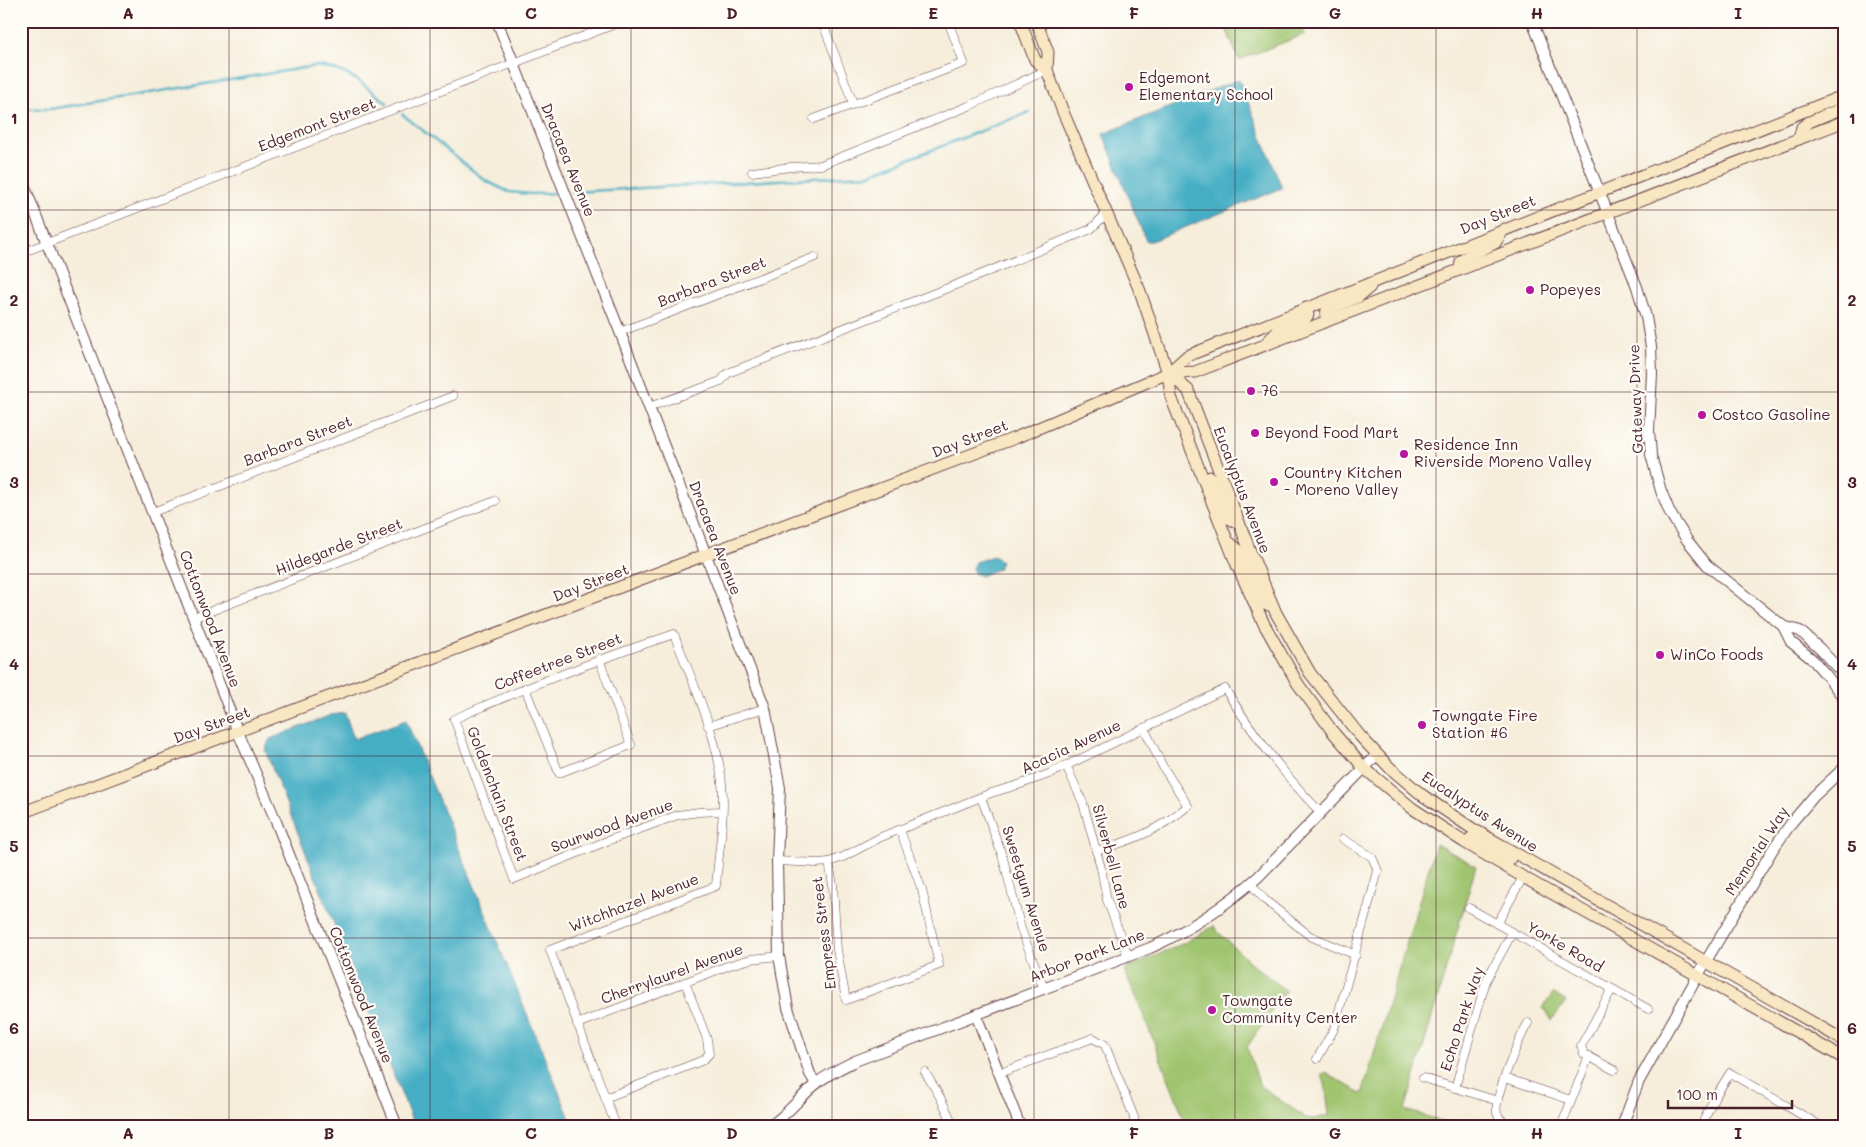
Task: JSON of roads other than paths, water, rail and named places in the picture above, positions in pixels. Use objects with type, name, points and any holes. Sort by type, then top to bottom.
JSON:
[{"type":"main road","name":"Eucalyptus Avenue","points":[[1020,21],[1034,60],[1047,70]]},
{"type":"main road","name":"Eucalyptus Avenue","points":[[1036,21],[1048,52],[1047,70],[1140,291],[1168,373],[1171,397],[1228,541],[1264,624],[1298,684],[1333,732],[1364,768],[1412,808],[1455,836],[1523,877],[1845,1059]]},
{"type":"main road","name":"Day Street","points":[[21,814],[1015,438],[1168,373],[1187,356],[1845,95]]},
{"type":"main road","points":[[1799,138],[1802,127],[1808,122],[1845,106]]},
{"type":"main road","name":"Day Street","points":[[1168,373],[1195,372],[1845,121]]},
{"type":"main road","points":[[1460,269],[1461,261],[1495,243],[1504,229]]},
{"type":"main road","points":[[1328,321],[1327,310],[1358,297],[1380,280]]},
{"type":"main road","points":[[1264,345],[1279,330],[1305,320],[1308,315],[1306,308]]},
{"type":"main road","name":"Eucalyptus Avenue","points":[[1168,373],[1188,390],[1276,613],[1310,673],[1377,755],[1422,795],[1473,829],[1845,1041]]},
{"type":"main road","points":[[1193,451],[1212,479],[1228,518],[1239,523]]},
{"type":"main road","points":[[1228,541],[1243,554],[1258,592],[1265,603],[1276,613]]},
{"type":"main road","points":[[1455,836],[1468,836],[1522,864],[1536,865]]},
{"type":"main road","points":[[1523,877],[1534,872],[1567,890],[1573,886]]},
{"type":"street","name":"Dracaea Avenue","points":[[496,21],[620,332],[764,708],[780,788],[777,861],[779,956],[788,1008],[810,1074],[816,1084]]},
{"type":"street","name":"Edgemont Street","points":[[21,253],[623,21]]},
{"type":"street","points":[[822,21],[854,103]]},
{"type":"street","name":"Gateway Drive","points":[[1532,21],[1637,287],[1646,317],[1652,374],[1649,430],[1651,455],[1661,491],[1670,513],[1687,540],[1707,564],[1783,626],[1800,631],[1845,676]]},
{"type":"street","points":[[814,119],[964,63],[950,22]]},
{"type":"street","points":[[752,172],[821,165],[969,106],[1047,70]]},
{"type":"street","name":"Cottonwood Avenue","points":[[21,177],[238,732],[273,814],[397,1126]]},
{"type":"street","points":[[649,407],[721,381],[728,373],[958,284],[1091,229],[1106,214]]},
{"type":"street","name":"Barbara Street","points":[[620,332],[815,257]]},
{"type":"street","name":"Barbara Street","points":[[153,512],[453,396]]},
{"type":"street","name":"Hildegarde Street","points":[[193,618],[495,501]]},
{"type":"street","name":"Gateway Drive","points":[[1783,626],[1790,642],[1813,660],[1828,676],[1845,700]]},
{"type":"street","name":"Coffeetree Street","points":[[454,720],[525,688],[599,659],[674,634]]},
{"type":"street","name":"Witchhazel Avenue","points":[[616,1126],[550,950],[716,886],[723,801],[718,763],[708,726],[674,634]]},
{"type":"street","points":[[525,688],[559,773],[631,745],[599,659]]},
{"type":"street","name":"Acacia Avenue","points":[[777,861],[817,863],[829,862],[843,857],[880,838],[981,797],[1036,779],[1225,689],[1269,754],[1293,784],[1321,813]]},
{"type":"street","points":[[708,726],[764,708]]},
{"type":"street","name":"Goldenchain Street","points":[[454,720],[514,879]]},
{"type":"street","points":[[1096,851],[1145,835],[1172,819],[1188,806],[1163,767],[1144,728]]},
{"type":"street","name":"Arbor Park Lane","points":[[770,1126],[791,1109],[816,1084],[839,1069],[1128,956],[1188,929],[1224,906],[1251,884],[1377,755]]},
{"type":"street","name":"Silverbell Lane","points":[[1066,765],[1083,803],[1107,900],[1128,956]]},
{"type":"street","name":"Memorial Way","points":[[1706,961],[1792,822],[1820,790],[1845,768]]},
{"type":"street","name":"Sweetgum Avenue","points":[[981,797],[1003,858],[1021,929],[1044,989]]},
{"type":"street","name":"Sourwood Avenue","points":[[514,879],[606,841],[672,817],[699,812],[722,811]]},
{"type":"street","name":"Empress Street","points":[[829,862],[833,885],[837,950],[846,1000],[939,965],[922,890],[900,830]]},
{"type":"street","points":[[1317,1059],[1334,1029],[1378,871],[1372,857],[1343,839]]},
{"type":"street","points":[[1497,924],[1523,877]]},
{"type":"street","points":[[1251,884],[1265,900],[1310,936],[1356,955]]},
{"type":"street","name":"Yorke Road","points":[[1469,908],[1648,1009]]},
{"type":"street","name":"Echo Park Way","points":[[1455,1088],[1486,981],[1512,933]]},
{"type":"street","name":"Cherrylaurel Avenue","points":[[577,1024],[740,962],[779,956]]},
{"type":"street","points":[[1622,1126],[1639,1081],[1706,961]]},
{"type":"street","points":[[605,1098],[696,1063],[703,1060],[709,1054],[707,1038],[685,982]]},
{"type":"street","points":[[1612,989],[1581,1046],[1582,1051],[1614,1070]]},
{"type":"street","points":[[976,1015],[1020,1126]]},
{"type":"street","points":[[1515,1126],[1504,1123],[1500,1119],[1497,1113],[1498,1101],[1514,1050],[1528,1022]]},
{"type":"street","points":[[1000,1073],[1093,1038],[1105,1045],[1134,1117],[1134,1126]]},
{"type":"street","points":[[1562,1124],[1589,1056]]},
{"type":"street","points":[[925,1072],[954,1126]]},
{"type":"street","points":[[1701,1126],[1715,1096],[1730,1073],[1817,1125]]},
{"type":"street","points":[[1423,1078],[1498,1101]]},
{"type":"street","points":[[1505,1078],[1571,1100]]},
{"type":"water","points":[[1239,79],[1282,188],[1152,241],[1146,241],[1103,134]]},
{"type":"water","points":[[994,556],[1001,561],[998,569],[981,576],[975,574],[972,569],[975,562]]},
{"type":"water","points":[[345,713],[354,739],[406,720],[573,1126],[414,1126],[265,750],[270,739],[331,715]]},
{"type":"waterway","points":[[21,109],[50,109],[316,66],[337,70],[346,74],[387,103]]},
{"type":"waterway","points":[[572,192],[867,175],[1030,112]]},
{"type":"waterway","points":[[402,114],[486,181],[509,192],[531,194],[556,193]]},
{"type":"place","name":"Edgemont Elementary School","points":[[1129,87]]},
{"type":"place","name":"Popeyes","points":[[1530,290]]},
{"type":"place","name":"76","points":[[1251,391]]},
{"type":"place","name":"Costco Gasoline","points":[[1702,415]]},
{"type":"place","name":"Beyond Food Mart","points":[[1255,433]]},
{"type":"place","name":"Residence Inn Riverside Moreno Valley","points":[[1404,454]]},
{"type":"place","name":"Country Kitchen - Moreno Valley","points":[[1274,482]]},
{"type":"place","name":"WinCo Foods","points":[[1660,655]]},
{"type":"place","name":"Towngate Fire Station #6","points":[[1422,725]]},
{"type":"place","name":"Towngate Community Center","points":[[1212,1010]]}]
